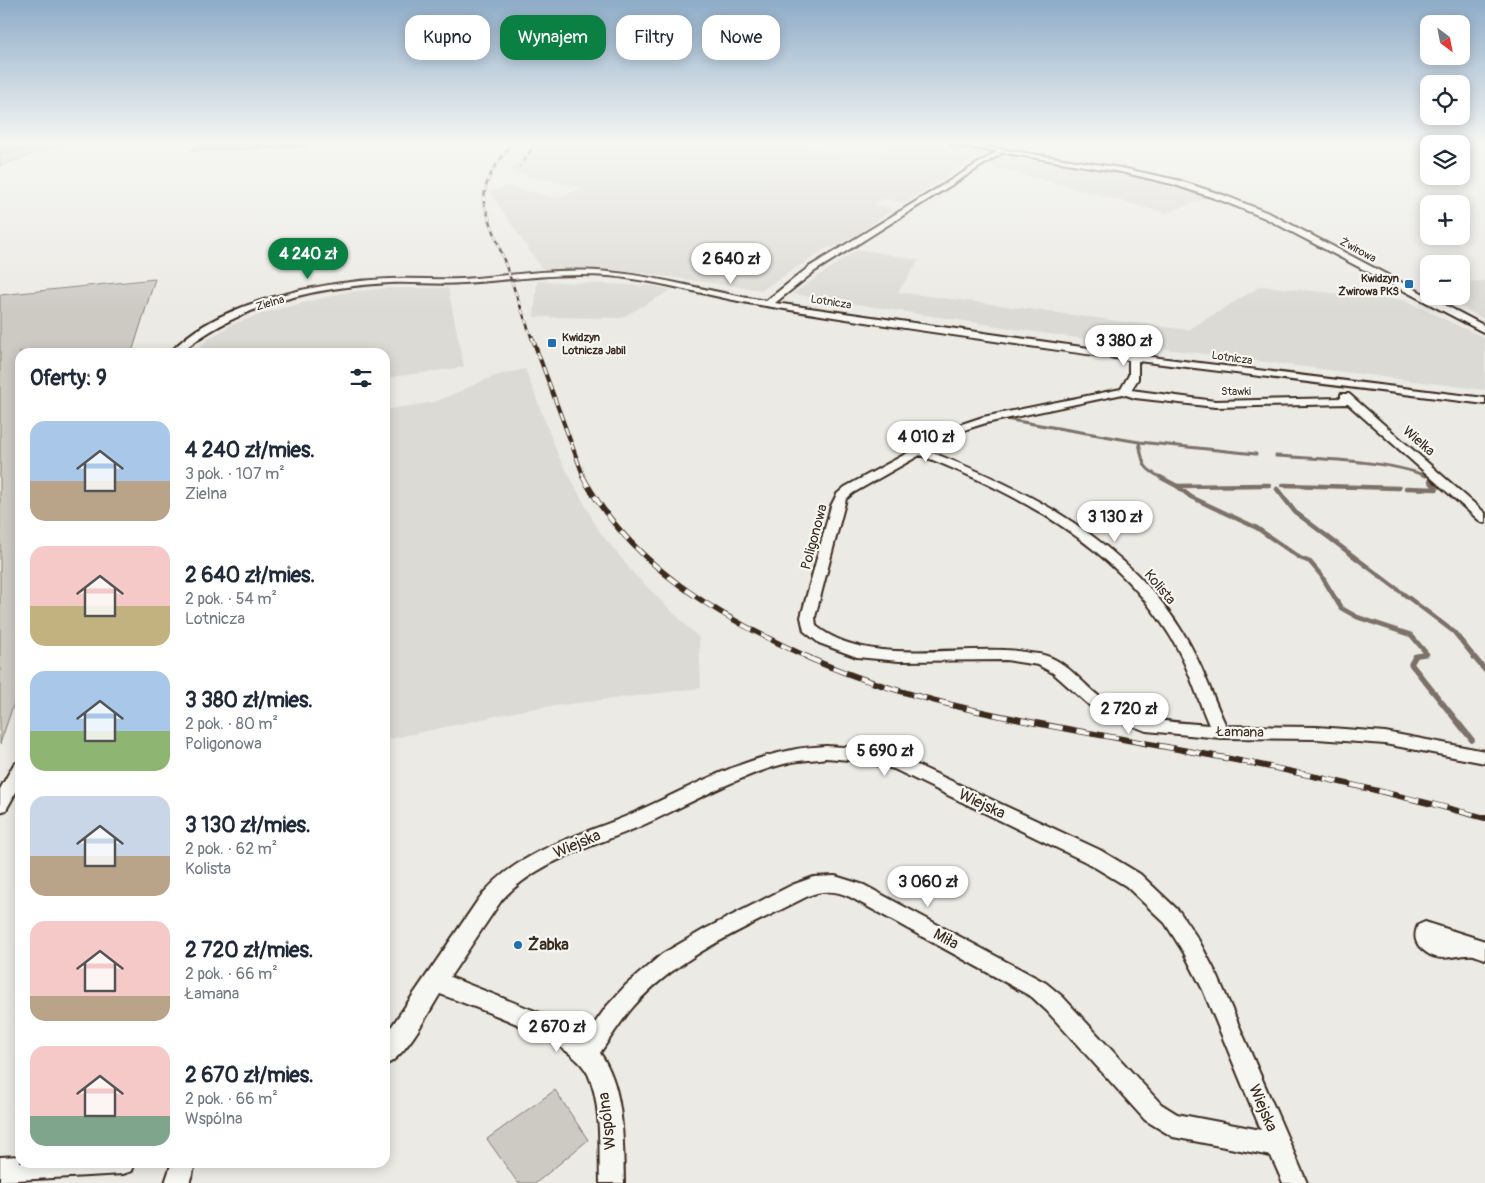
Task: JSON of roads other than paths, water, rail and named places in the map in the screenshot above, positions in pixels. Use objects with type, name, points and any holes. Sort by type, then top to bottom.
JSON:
[{"type":"street","name":"Lotnicza","points":[[768,304],[812,269],[924,199]]},
{"type":"street","name":"Żwirowa","points":[[1226,199],[1268,216],[1485,330]]},
{"type":"street","name":"Lotnicza","points":[[466,280],[558,273],[615,274],[656,279],[768,304],[1133,356],[1485,401]]},
{"type":"street","name":"Zielna","points":[[181,348],[192,338],[221,321],[246,310],[287,297],[360,284],[466,280]]},
{"type":"street","points":[[1124,391],[1131,385],[1134,378],[1133,356]]},
{"type":"street","name":"Wielka","points":[[1338,383],[1340,391],[1350,401],[1485,519]]},
{"type":"street","name":"Stawki","points":[[1124,391],[1135,395],[1215,404],[1350,401]]},
{"type":"street","name":"Poligonowa","points":[[809,628],[808,617],[839,502],[854,486],[963,427],[983,420],[1124,391]]},
{"type":"street","name":"Kolista","points":[[919,451],[985,476],[1042,506],[1068,522],[1117,564],[1140,587],[1180,640],[1206,703],[1221,732]]},
{"type":"street","name":"Łamana","points":[[809,628],[824,640],[857,652],[899,656],[1006,656],[1042,660],[1058,669],[1092,699],[1114,713],[1146,725],[1221,732],[1317,733],[1385,738],[1485,757]]},
{"type":"street","name":"Wiejska","points":[[390,1047],[495,894],[515,876],[542,859],[646,815],[749,768],[778,759],[814,753],[867,754],[898,764],[1093,856],[1133,880],[1158,902],[1179,926],[1201,964],[1295,1183]]},
{"type":"street","points":[[0,805],[15,779]]},
{"type":"street","name":"Miła","points":[[587,1053],[632,992],[665,964],[691,948],[799,891],[817,884],[837,884],[857,891],[1039,990],[1055,1004],[1148,1107],[1173,1125],[1278,1145]]},
{"type":"street","name":"Wspólna","points":[[434,981],[552,1029],[570,1039],[587,1053],[604,1092],[610,1128],[612,1183]]},
{"type":"street","points":[[0,1170],[31,1168]]},
{"type":"street","points":[[177,1183],[182,1168]]},
{"type":"waterway","points":[[1005,419],[1139,442]]},
{"type":"waterway","points":[[1139,442],[1256,454]]},
{"type":"waterway","points":[[1139,442],[1144,464],[1162,478]]},
{"type":"waterway","points":[[1276,456],[1373,463],[1426,476]]},
{"type":"waterway","points":[[1160,477],[1177,486]]},
{"type":"waterway","points":[[1406,488],[1437,489],[1430,481]]},
{"type":"waterway","points":[[1177,486],[1269,485]]},
{"type":"waterway","points":[[1283,485],[1399,488]]},
{"type":"waterway","points":[[1177,486],[1191,497],[1257,528],[1300,558],[1310,562],[1321,575],[1341,608],[1357,617],[1411,635],[1427,654],[1415,656],[1414,658]]},
{"type":"waterway","points":[[1277,489],[1295,512],[1454,632],[1475,658]]},
{"type":"waterway","points":[[1415,657],[1411,664],[1472,740]]},
{"type":"waterway","points":[[1474,657],[1485,670]]},
{"type":"railway","points":[[484,199],[484,204],[532,339]]},
{"type":"railway","points":[[532,337],[584,478]]},
{"type":"railway","points":[[583,477],[603,509],[626,537],[652,563],[681,586],[711,606],[743,625],[810,658]]},
{"type":"railway","points":[[807,657],[850,675],[895,690],[986,713],[1290,771],[1485,818]]},
{"type":"place","name":"Kwidzyn Żwirowa PKS","points":[[1409,284]]},
{"type":"place","name":"Kwidzyn Lotnicza Jabil","points":[[552,343]]},
{"type":"place","name":"Żabka","points":[[518,945]]}]
